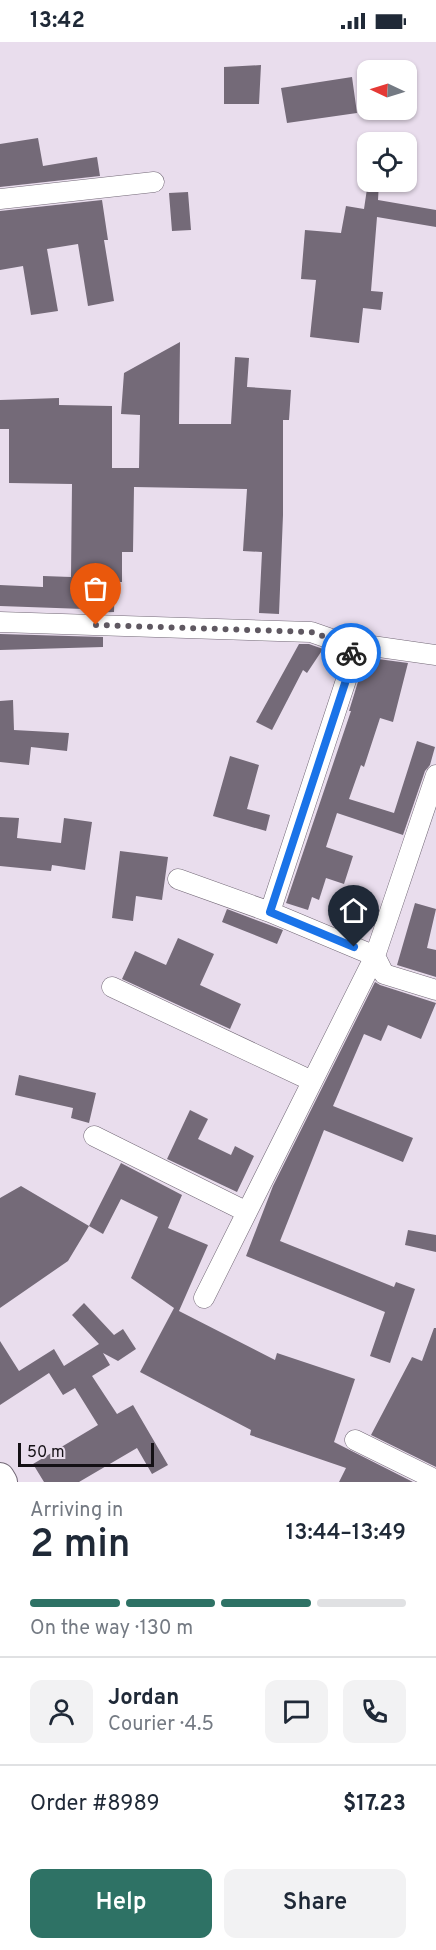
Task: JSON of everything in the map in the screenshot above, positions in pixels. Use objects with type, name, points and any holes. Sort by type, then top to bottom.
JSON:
[{"type":"street","points":[[0,199],[154,182]]},
{"type":"street","points":[[0,622],[311,632],[334,640],[436,655]]},
{"type":"street","points":[[270,912],[350,668],[351,653],[334,640]]},
{"type":"street","points":[[204,1298],[375,956],[436,775]]},
{"type":"street","points":[[178,879],[270,912],[375,956],[384,974],[436,990]]},
{"type":"street","points":[[112,987],[312,1082]]},
{"type":"street","points":[[94,1136],[247,1212]]},
{"type":"street","points":[[355,1440],[436,1480]]},
{"type":"street","points":[[0,1477],[3,1482]]},
{"type":"building","points":[[261,65],[259,104],[224,104],[224,67]]},
{"type":"building","points":[[352,77],[357,113],[287,123],[281,88]]},
{"type":"building","points":[[38,138],[43,166],[97,157],[100,176],[0,187],[0,144]]},
{"type":"building","points":[[188,192],[191,230],[172,231],[169,193]]},
{"type":"building","points":[[367,192],[378,192],[378,200],[436,210],[436,227],[377,217],[371,291],[383,292],[381,310],[363,308],[359,343],[310,337],[316,280],[301,279],[305,230],[341,233],[346,206],[364,209]]},
{"type":"building","points":[[102,200],[108,240],[104,240],[114,301],[88,306],[78,244],[47,249],[58,311],[31,315],[23,266],[0,270],[0,211]]},
{"type":"building","points":[[180,342],[179,424],[231,424],[235,357],[249,358],[247,387],[291,390],[289,420],[283,420],[283,515],[279,614],[259,613],[262,552],[243,551],[247,489],[134,487],[133,552],[122,552],[122,582],[115,582],[114,612],[84,613],[84,609],[0,606],[0,585],[43,587],[43,576],[71,577],[72,484],[9,483],[9,429],[0,429],[0,400],[59,398],[59,405],[112,406],[112,468],[139,468],[140,415],[121,414],[124,373]]},
{"type":"building","points":[[0,634],[103,637],[103,647],[0,650]]},
{"type":"building","points":[[299,644],[309,644],[323,649],[307,673],[303,670],[272,730],[256,722]]},
{"type":"building","points":[[363,657],[408,663],[393,722],[380,718],[364,767],[361,765],[349,799],[394,813],[417,741],[435,747],[403,835],[337,813],[326,847],[353,856],[344,884],[326,878],[319,900],[312,897],[308,910],[286,903],[351,711],[349,711],[361,672]]},
{"type":"building","points":[[13,700],[14,730],[69,733],[67,751],[31,747],[29,765],[0,762],[0,701]]},
{"type":"building","points":[[230,756],[259,765],[247,809],[270,815],[266,831],[213,816]]},
{"type":"building","points":[[0,817],[19,818],[17,838],[61,843],[64,818],[92,822],[85,870],[52,865],[51,871],[0,866]]},
{"type":"building","points":[[120,851],[168,857],[162,900],[136,896],[133,921],[112,918]]},
{"type":"building","points":[[415,903],[436,909],[427,948],[436,950],[436,977],[397,965]]},
{"type":"building","points":[[227,909],[283,930],[277,944],[222,922]]},
{"type":"building","points":[[178,938],[214,954],[200,985],[241,1004],[230,1029],[122,979],[135,951],[166,965]]},
{"type":"building","points":[[375,982],[436,1003],[421,1039],[388,1025],[381,1041],[364,1034],[333,1106],[413,1138],[403,1162],[324,1130],[280,1241],[394,1287],[396,1282],[415,1289],[390,1363],[370,1356],[385,1312],[246,1256],[273,1186]]},
{"type":"building","points":[[19,1075],[96,1093],[89,1123],[71,1118],[73,1108],[15,1095]]},
{"type":"building","points":[[190,1110],[208,1119],[198,1139],[231,1155],[235,1146],[254,1156],[237,1192],[167,1159]]},
{"type":"building","points":[[121,1163],[182,1195],[168,1228],[208,1245],[179,1311],[275,1360],[277,1353],[355,1379],[334,1442],[413,1482],[339,1482],[346,1468],[250,1435],[251,1430],[140,1372],[174,1308],[131,1278],[158,1217],[121,1199],[103,1234],[89,1226]]},
{"type":"building","points":[[21,1186],[89,1226],[68,1261],[0,1308],[0,1198]]},
{"type":"building","points":[[408,1230],[436,1235],[436,1252],[405,1245]]},
{"type":"building","points":[[84,1303],[114,1335],[123,1329],[136,1349],[118,1361],[103,1353],[110,1365],[92,1376],[117,1414],[133,1405],[168,1465],[152,1474],[137,1448],[79,1482],[44,1482],[33,1464],[98,1425],[75,1388],[63,1395],[49,1373],[0,1405],[0,1341],[19,1371],[54,1349],[64,1366],[99,1344],[72,1315]]},
{"type":"building","points":[[434,1328],[436,1328],[436,1467],[371,1435],[412,1357],[422,1361]]},
{"type":"way so far","points":[[96,625],[311,632],[334,640],[351,653]]},
{"type":"route","points":[[351,653],[350,668],[270,912],[354,947]]}]
